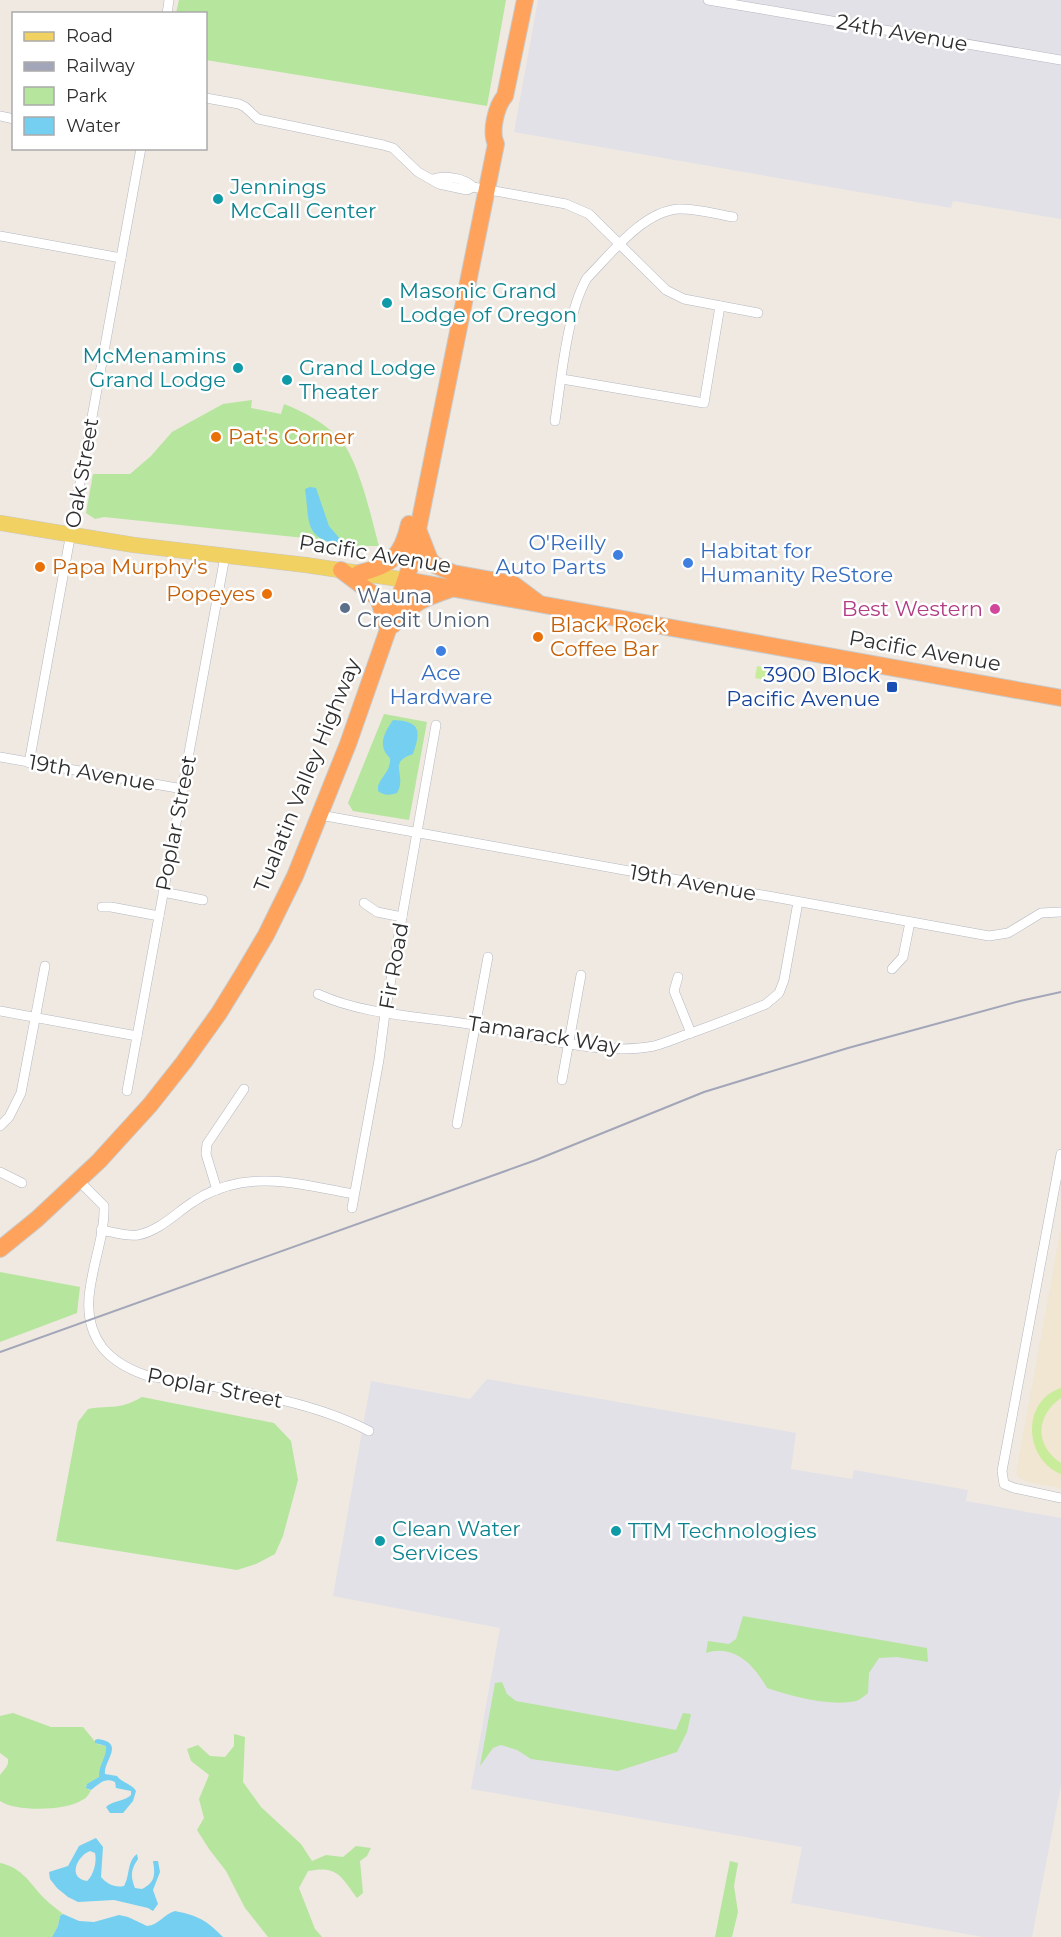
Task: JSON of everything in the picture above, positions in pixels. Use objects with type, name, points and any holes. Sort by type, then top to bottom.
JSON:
[{"type":"highway","name":"Tualatin Valley Highway","points":[[0,1249],[37,1220],[79,1181],[150,1105],[219,1013],[266,934],[295,876],[320,816],[411,564],[431,469],[480,189],[496,144],[502,139],[508,104],[505,96],[525,0]]},
{"type":"highway","points":[[359,573],[375,569],[397,556],[404,544],[416,486],[431,469]]},
{"type":"highway","points":[[418,531],[430,560],[435,565],[453,573],[513,584],[540,604]]},
{"type":"highway","points":[[341,570],[378,597],[388,630],[420,600],[453,589]]},
{"type":"highway","name":"Pacific Avenue","points":[[406,580],[1061,698]]},
{"type":"main road","name":"Pacific Avenue","points":[[0,522],[71,535],[406,580]]},
{"type":"street","name":"24th Avenue","points":[[708,0],[1061,60]]},
{"type":"street","points":[[207,98],[240,104],[258,119],[389,147],[418,172],[439,184],[566,204],[589,214],[666,290],[684,299],[758,313]]},
{"type":"street","name":"Oak Street","points":[[29,762],[141,150]]},
{"type":"street","points":[[555,421],[572,321],[587,278],[644,222],[659,213],[677,209],[733,217]]},
{"type":"street","points":[[0,236],[121,258]]},
{"type":"street","points":[[562,379],[704,403],[720,306]]},
{"type":"street","name":"Poplar Street","points":[[127,1091],[225,556]]},
{"type":"street","name":"Fir Road","points":[[352,1208],[436,725]]},
{"type":"street","name":"19th Avenue","points":[[0,757],[183,789]]},
{"type":"street","name":"19th Avenue","points":[[320,816],[989,936],[1008,933],[1041,913],[1061,912]]},
{"type":"street","points":[[163,892],[202,900]]},
{"type":"street","name":"Tamarack Way","points":[[318,994],[333,1001],[385,1013],[476,1025],[568,1042],[626,1049],[656,1045],[766,1004],[779,993],[784,980],[798,902]]},
{"type":"street","points":[[364,903],[377,912],[402,917]]},
{"type":"street","points":[[102,907],[159,916]]},
{"type":"street","points":[[892,969],[903,957],[910,922]]},
{"type":"street","points":[[457,1124],[488,957]]},
{"type":"street","points":[[0,1126],[13,1111],[21,1093],[45,966]]},
{"type":"street","points":[[562,1080],[581,975]]},
{"type":"street","points":[[678,977],[674,990],[691,1033]]},
{"type":"street","points":[[0,1011],[137,1036]]},
{"type":"street","points":[[217,1190],[207,1160],[207,1144],[244,1089]]},
{"type":"street","points":[[1061,1154],[1002,1471],[1004,1484],[1061,1498]]},
{"type":"street","points":[[0,1172],[22,1183]]},
{"type":"street","points":[[101,1230],[130,1235],[145,1233],[200,1198],[239,1183],[261,1180],[285,1181],[354,1194]]},
{"type":"street","name":"Poplar Street","points":[[79,1181],[105,1206],[88,1312],[98,1340],[113,1359],[130,1370],[144,1375],[320,1410],[369,1431]]},
{"type":"shaded area","points":[[538,0],[1061,0],[1061,219],[953,201],[951,208],[514,132]]},
{"type":"shaded area","points":[[1061,1228],[1061,1488],[1028,1482],[1018,1477],[1016,1473]]},
{"type":"shaded area","points":[[487,1379],[796,1433],[791,1469],[852,1479],[854,1470],[968,1490],[966,1501],[1061,1518],[1061,1785],[1032,1937],[983,1937],[791,1903],[802,1847],[471,1789],[500,1628],[333,1596],[371,1381],[470,1399]]},
{"type":"green space","points":[[179,0],[506,0],[487,106],[207,60],[207,12],[176,12]]},
{"type":"green space","points":[[252,400],[251,408],[281,414],[284,404],[291,407],[320,422],[339,438],[353,460],[379,546],[351,546],[314,539],[104,517],[95,519],[86,513],[93,474],[130,474],[151,456],[172,432],[223,404]]},
{"type":"green space","points":[[757,666],[778,670],[776,682],[755,678]]},
{"type":"green space","points":[[384,714],[427,722],[409,820],[353,811],[348,803]]},
{"type":"green space","points":[[0,1272],[80,1287],[77,1313],[0,1342]]},
{"type":"green space","points":[[1061,1388],[1061,1398],[1046,1413],[1042,1431],[1046,1448],[1061,1463],[1061,1474],[1049,1467],[1040,1456],[1034,1444],[1032,1430],[1039,1405],[1048,1395]]},
{"type":"green space","points":[[142,1397],[274,1423],[291,1441],[298,1480],[283,1536],[275,1554],[256,1564],[237,1570],[56,1541],[78,1422],[88,1409],[122,1405]]},
{"type":"green space","points":[[743,1616],[927,1648],[928,1662],[897,1657],[879,1658],[869,1673],[868,1693],[856,1701],[834,1703],[799,1697],[767,1688],[749,1664],[734,1654],[726,1651],[706,1653],[708,1641],[729,1644],[736,1639]]},
{"type":"green space","points":[[502,1682],[507,1694],[516,1701],[676,1730],[683,1713],[691,1714],[687,1732],[677,1752],[618,1771],[531,1759],[517,1750],[501,1745],[493,1748],[480,1766],[495,1683]]},
{"type":"green space","points":[[13,1713],[51,1727],[83,1727],[97,1744],[106,1746],[99,1777],[86,1786],[91,1790],[85,1798],[75,1804],[41,1809],[17,1807],[0,1801],[0,1775],[7,1766],[8,1759],[0,1753],[0,1716]]},
{"type":"green space","points":[[234,1734],[245,1737],[243,1782],[261,1807],[301,1844],[312,1861],[326,1855],[343,1857],[356,1846],[371,1848],[367,1856],[360,1861],[363,1893],[357,1898],[342,1878],[332,1871],[308,1871],[299,1888],[315,1929],[322,1937],[268,1937],[245,1908],[226,1871],[197,1830],[204,1818],[199,1799],[209,1775],[191,1761],[187,1749],[198,1745],[210,1756],[225,1757],[234,1746]]},
{"type":"green space","points":[[730,1861],[738,1863],[734,1886],[738,1912],[732,1937],[715,1937]]},
{"type":"green space","points":[[0,1863],[13,1868],[28,1879],[43,1898],[63,1914],[60,1916],[52,1937],[0,1937]]},
{"type":"water","points":[[316,488],[329,526],[341,540],[341,545],[320,538],[314,533],[309,519],[305,489]]},
{"type":"water","points":[[393,720],[409,722],[414,725],[418,733],[413,754],[405,757],[399,765],[400,786],[397,793],[387,795],[378,791],[378,786],[389,766],[390,758],[384,749],[383,739]]},
{"type":"water","points":[[98,1739],[111,1744],[112,1748],[105,1774],[117,1776],[136,1791],[133,1801],[123,1813],[110,1813],[106,1807],[128,1797],[131,1791],[116,1788],[115,1782],[108,1780],[91,1790],[86,1788],[87,1784],[99,1777],[105,1754],[106,1746],[95,1743]]},
{"type":"water","points":[[96,1838],[103,1847],[101,1877],[114,1886],[124,1886],[130,1865],[137,1854],[138,1859],[132,1873],[135,1888],[142,1889],[150,1884],[154,1874],[153,1861],[158,1861],[160,1872],[153,1890],[158,1904],[153,1911],[114,1900],[78,1902],[57,1888],[50,1879],[49,1872],[68,1866],[79,1846]],"holes":[[[90,1851],[95,1853],[93,1872],[87,1881],[81,1879],[76,1872],[78,1862]]]},
{"type":"water","points":[[175,1911],[202,1920],[223,1937],[52,1937],[60,1916],[63,1914],[79,1921],[94,1922],[119,1915],[147,1926],[155,1924]]},
{"type":"railway","points":[[0,1352],[536,1160],[704,1092],[848,1048],[1061,992]]},
{"type":"place","name":"Jennings McCall Center","points":[[218,199]]},
{"type":"place","name":"Masonic Grand Lodge of Oregon","points":[[387,303]]},
{"type":"place","name":"McMenamins Grand Lodge","points":[[238,368]]},
{"type":"place","name":"Grand Lodge Theater","points":[[287,380]]},
{"type":"place","name":"Pat's Corner","points":[[216,437]]},
{"type":"place","name":"O'Reilly Auto Parts","points":[[618,555]]},
{"type":"place","name":"Habitat for Humanity ReStore","points":[[688,563]]},
{"type":"place","name":"Papa Murphy's","points":[[40,567]]},
{"type":"place","name":"Popeyes","points":[[267,594]]},
{"type":"place","name":"Wauna Credit Union","points":[[345,608]]},
{"type":"place","name":"Best Western","points":[[995,609]]},
{"type":"place","name":"Black Rock Coffee Bar","points":[[538,637]]},
{"type":"place","name":"Ace Hardware","points":[[441,651]]},
{"type":"place","name":"3900 Block Pacific Avenue","points":[[892,687]]},
{"type":"place","name":"TTM Technologies","points":[[616,1531]]},
{"type":"place","name":"Clean Water Services","points":[[380,1541]]}]
